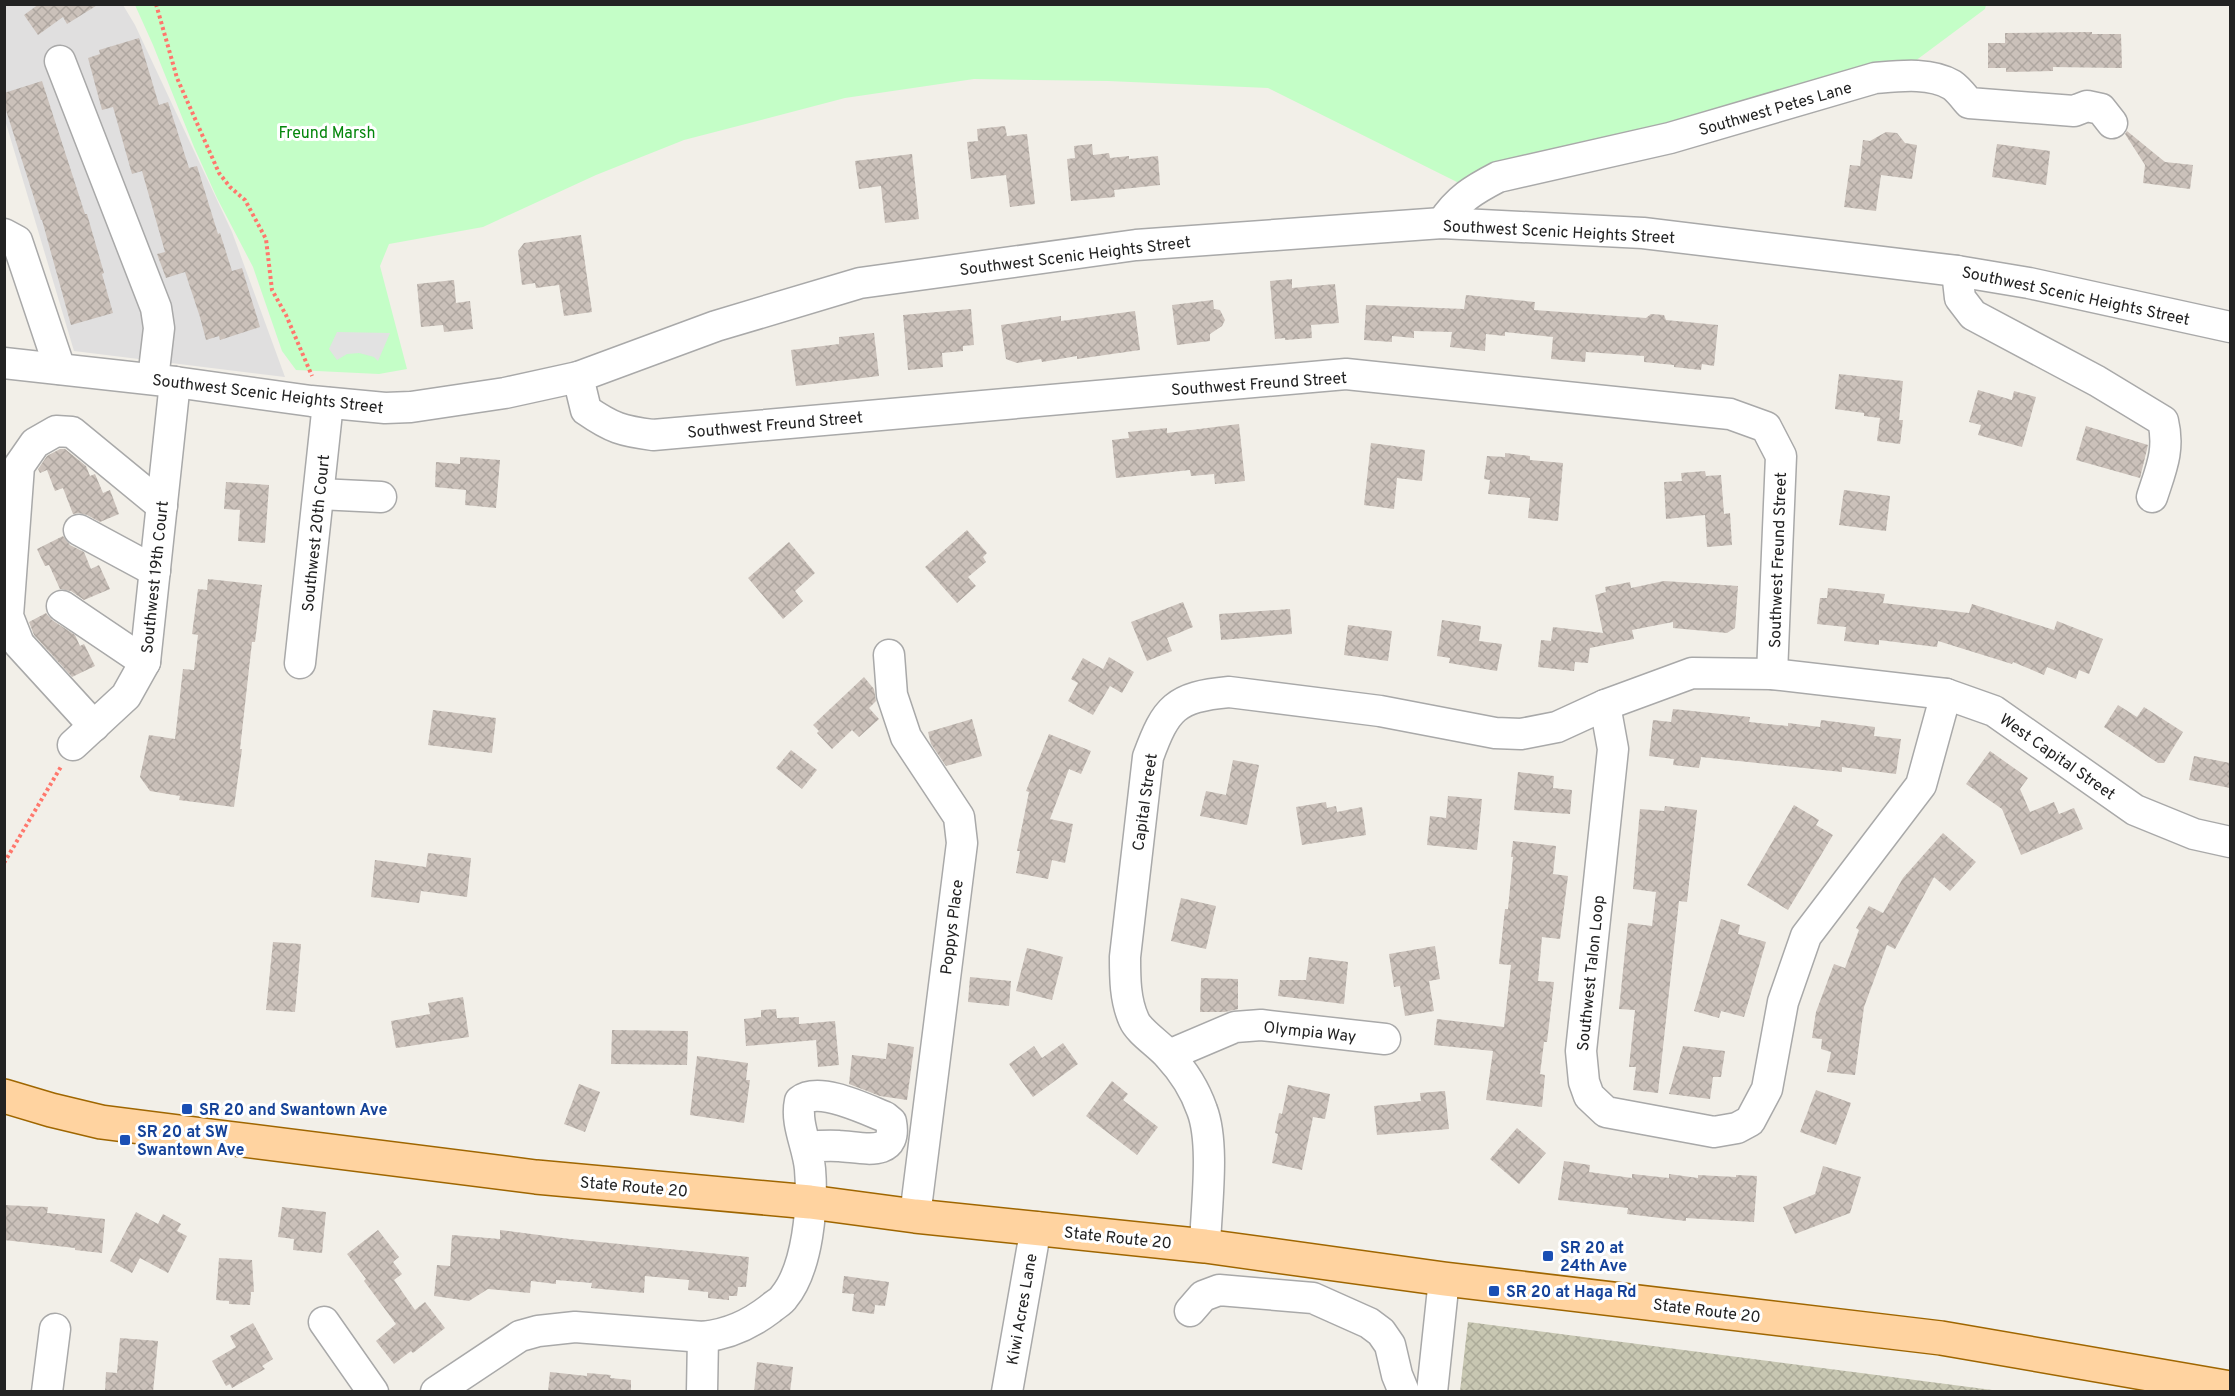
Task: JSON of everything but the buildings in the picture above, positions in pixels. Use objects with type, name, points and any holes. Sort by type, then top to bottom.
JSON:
[{"type":"main road","name":"State Route 20","points":[[4,1096],[101,1122],[536,1177],[810,1202],[915,1216],[1205,1246],[1444,1279],[1941,1338],[2230,1388]]},
{"type":"street","name":"Southwest 19th Court","points":[[60,61],[156,308],[164,380],[162,506],[145,662],[126,696],[84,736]]},
{"type":"street","name":"Southwest Petes Lane","points":[[1443,223],[1452,207],[1473,190],[1498,177],[1670,138],[1875,78],[1894,76],[1939,80],[1953,86],[1969,103],[2074,111],[2087,106],[2102,109],[2112,123]]},
{"type":"street","name":"Southwest Scenic Heights Street","points":[[4,363],[164,380],[320,402],[385,408],[411,407],[505,393],[588,373],[716,326],[860,283],[1136,245],[1443,223],[1642,233],[1957,271],[2030,283],[2230,327]]},
{"type":"street","points":[[4,234],[17,241],[60,369]]},
{"type":"street","points":[[1957,271],[1960,298],[1973,315],[2097,381],[2163,421],[2167,438],[2165,458],[2152,496]]},
{"type":"street","name":"Southwest Freund Street","points":[[588,373],[609,425],[626,431],[653,435],[1346,374],[1730,414],[1766,428],[1781,456],[1772,674]]},
{"type":"street","name":"Southwest 20th Court","points":[[300,663],[319,494],[320,402]]},
{"type":"street","points":[[84,736],[19,644],[8,616],[19,466],[35,443],[56,431],[72,432],[162,506]]},
{"type":"street","points":[[319,494],[381,497]]},
{"type":"street","points":[[79,530],[155,571]]},
{"type":"street","points":[[62,606],[145,662]]},
{"type":"street","name":"Poppys Place","points":[[889,655],[892,695],[906,737],[959,817],[962,843],[915,1216]]},
{"type":"street","name":"Capital Street","points":[[1205,1246],[1209,1158],[1203,1111],[1189,1080],[1169,1055],[1134,1022],[1126,990],[1125,957],[1148,757],[1159,728],[1172,710],[1188,699],[1229,693],[1380,711],[1495,733],[1521,734],[1557,727],[1605,705],[1692,673],[1772,674]]},
{"type":"street","name":"West Capital Street","points":[[1772,674],[1946,694],[1994,711],[2134,810],[2194,834],[2230,842]]},
{"type":"street","name":"Southwest Talon Loop","points":[[1605,705],[1613,749],[1581,1052],[1584,1082],[1589,1096],[1606,1112],[1714,1132],[1737,1128],[1750,1121],[1761,1101],[1770,1078],[1783,1002],[1806,936],[1921,785],[1946,694]]},
{"type":"street","name":"Olympia Way","points":[[1169,1055],[1235,1027],[1261,1025],[1385,1039]]},
{"type":"street","points":[[436,1392],[520,1336],[538,1331],[575,1327],[703,1337],[724,1335],[752,1322],[784,1298],[804,1258],[810,1202],[810,1168],[806,1147]]},
{"type":"street","name":"Kiwi Acres Lane","points":[[1007,1392],[1036,1227]]},
{"type":"street","points":[[1432,1392],[1444,1279]]},
{"type":"street","points":[[1190,1311],[1203,1296],[1219,1290],[1313,1298],[1369,1323],[1381,1332],[1390,1345],[1397,1376],[1404,1392]]},
{"type":"street","points":[[324,1322],[373,1392]]},
{"type":"street","points":[[47,1392],[55,1329]]},
{"type":"street","points":[[702,1392],[703,1337]]},
{"type":"path","points":[[156,4],[177,78],[219,173],[245,201],[266,239],[272,290],[286,315],[313,379],[320,402]]},
{"type":"path","points":[[4,863],[84,736]]},
{"type":"shaded area","points":[[4,5],[123,5],[135,25],[232,232],[285,377],[74,351],[5,120]]},
{"type":"shaded area","points":[[337,332],[390,333],[378,361],[374,357],[359,353],[347,354],[337,360],[329,349]]},
{"type":"shaded area","points":[[1468,1322],[2000,1391],[1460,1391]]},
{"type":"green space","name":"Freund Marsh","points":[[135,5],[1986,5],[1985,9],[1895,76],[1473,190],[1268,88],[1108,81],[974,79],[845,98],[684,140],[596,175],[483,227],[389,244],[380,266],[407,369],[379,374],[296,370],[282,351],[253,267],[217,198],[194,147]]},
{"type":"place","name":"SR 20 and Swantown Ave","points":[[187,1109]]},
{"type":"place","name":"SR 20 at SW Swantown Ave","points":[[125,1140]]},
{"type":"place","name":"SR 20 at 24th Ave","points":[[1548,1256]]},
{"type":"place","name":"SR 20 at Haga Rd","points":[[1494,1291]]}]
